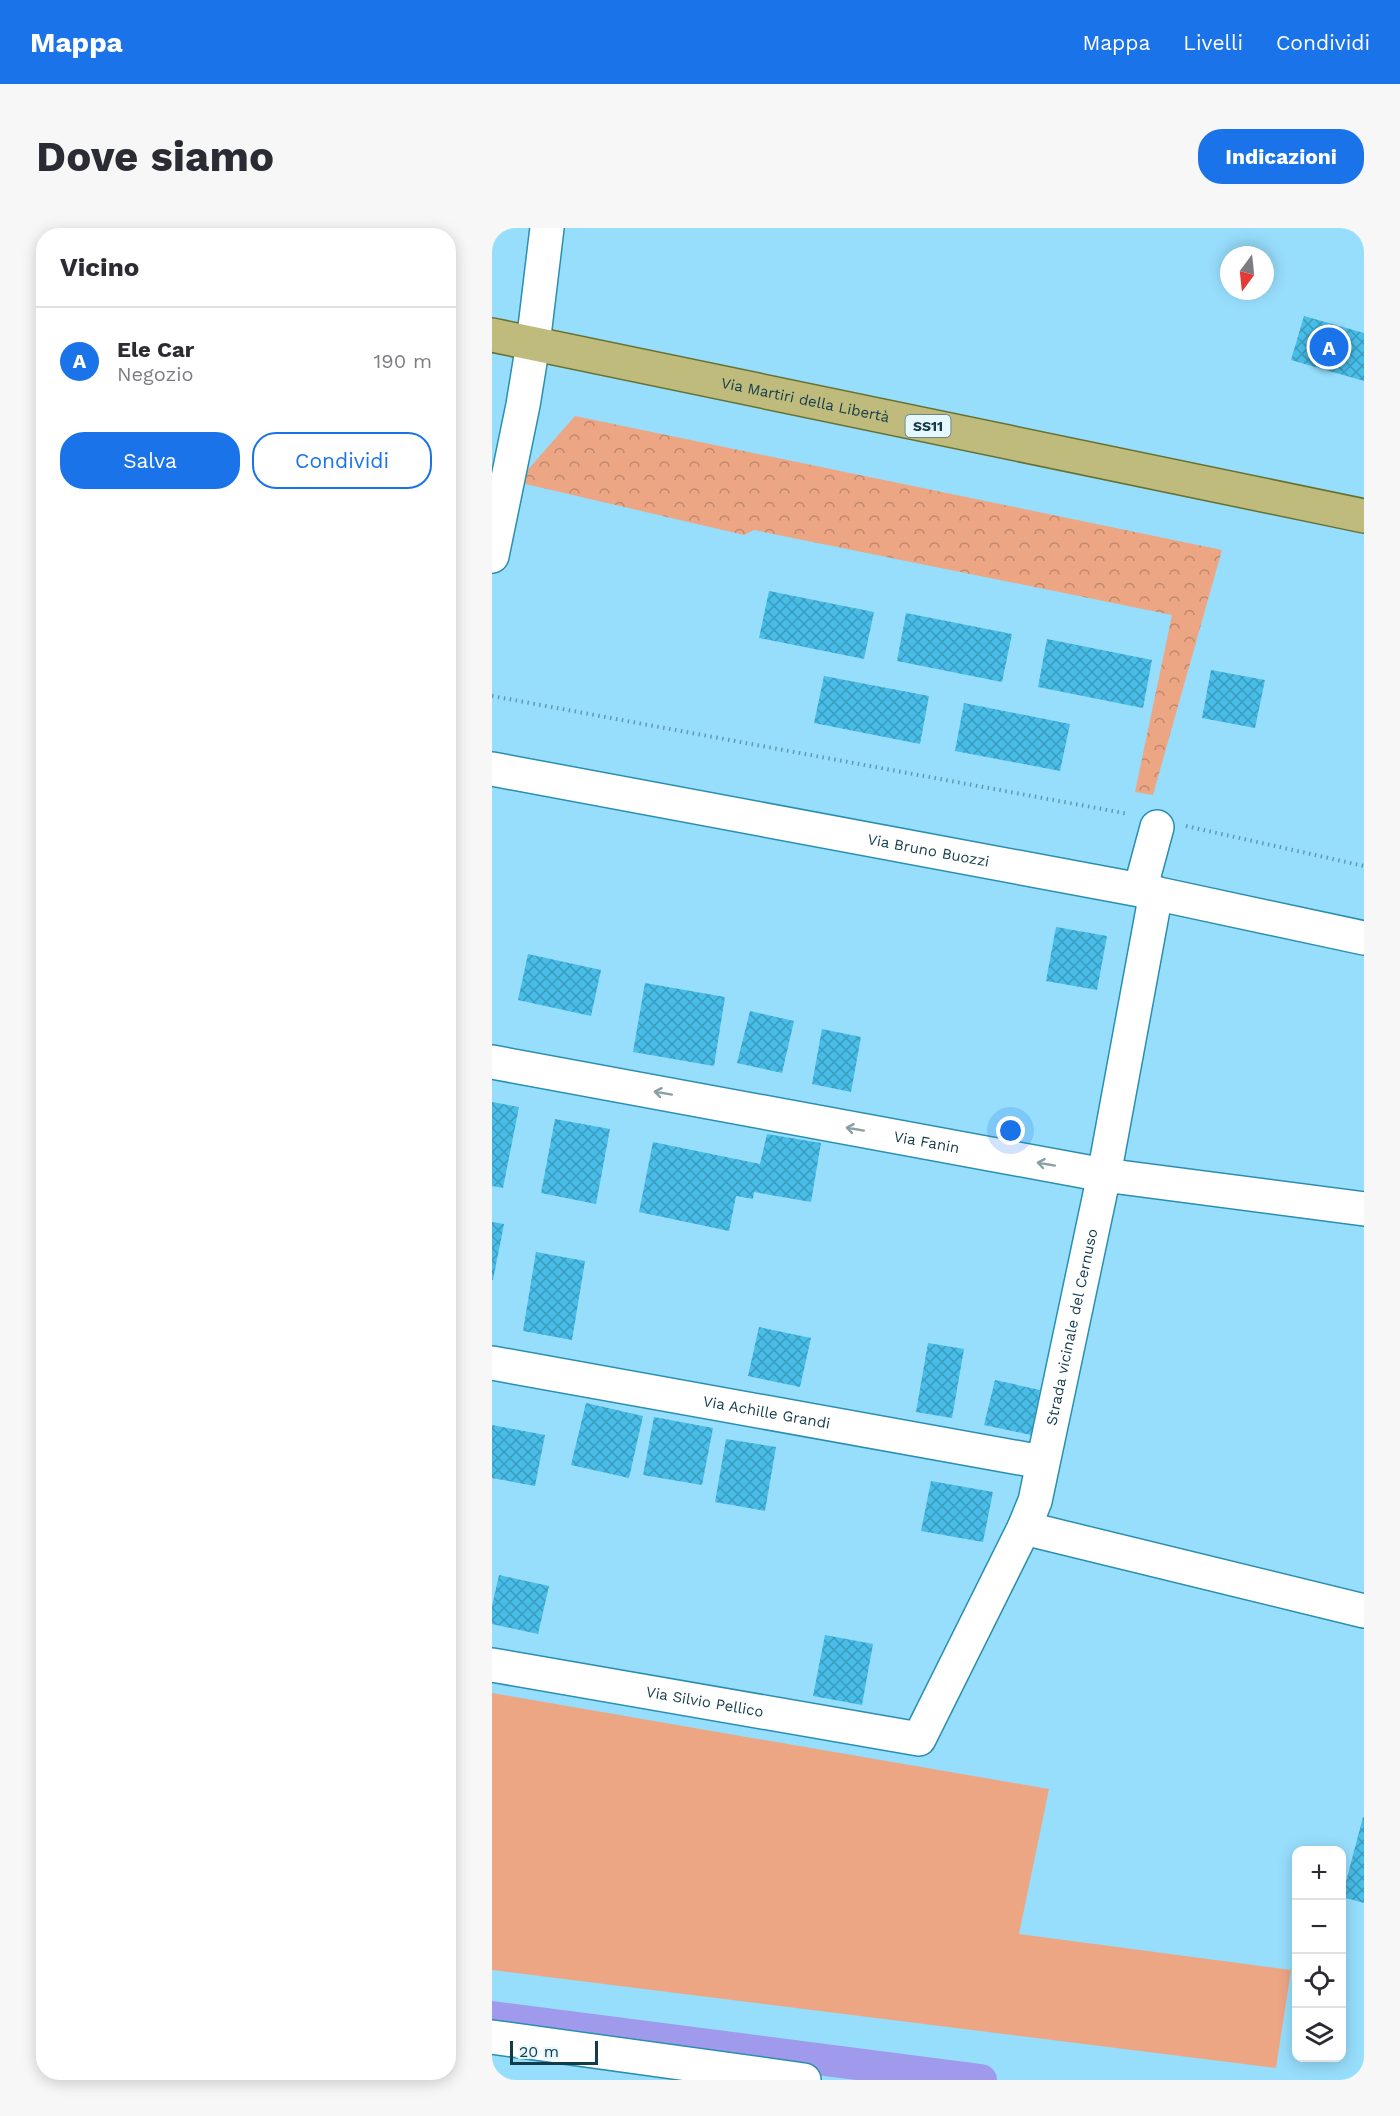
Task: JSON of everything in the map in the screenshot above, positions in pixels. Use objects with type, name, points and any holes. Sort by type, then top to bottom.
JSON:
[{"type":"main road","name":"Via Martiri della Libertà","points":[[492,335],[1364,516]]},
{"type":"street","points":[[492,556],[523,405],[547,228]]},
{"type":"street","name":"Via Bruno Buozzi","points":[[492,769],[1148,892],[1364,938]]},
{"type":"street","name":"Strada vicinale del Cernuso","points":[[919,1738],[1035,1502],[1104,1175],[1160,823]]},
{"type":"street","name":"Via Fanin","points":[[492,1062],[1104,1175],[1364,1209]]},
{"type":"street","name":"Via Achille Grandi","points":[[492,1363],[1042,1462]]},
{"type":"street","points":[[1024,1528],[1353,1608]]},
{"type":"street","name":"Via Silvio Pellico","points":[[492,1665],[919,1738]]},
{"type":"street","points":[[492,2037],[804,2080]]},
{"type":"path","points":[[492,696],[1160,823],[1364,866]]},
{"type":"green space","points":[[575,416],[1222,550],[1153,795],[1135,792],[1172,615],[754,530],[744,535],[517,482]]},
{"type":"green space","points":[[492,1693],[1049,1789],[1019,1934],[1291,1970],[1276,2068],[492,1970]]},
{"type":"building","points":[[1304,316],[1364,333],[1364,381],[1291,360]]},
{"type":"building","points":[[769,591],[874,612],[864,659],[759,638]]},
{"type":"building","points":[[906,613],[1012,634],[1002,682],[897,661]]},
{"type":"building","points":[[1047,639],[1152,660],[1143,708],[1038,687]]},
{"type":"building","points":[[1211,670],[1265,680],[1255,728],[1202,718]]},
{"type":"building","points":[[824,676],[929,696],[920,744],[814,723]]},
{"type":"building","points":[[964,703],[1070,724],[1060,771],[955,751]]},
{"type":"building","points":[[1056,927],[1107,936],[1097,990],[1046,981]]},
{"type":"building","points":[[528,954],[601,970],[591,1016],[518,1000]]},
{"type":"building","points":[[645,983],[725,997],[714,1066],[633,1052]]},
{"type":"building","points":[[750,1011],[794,1021],[782,1073],[737,1063]]},
{"type":"building","points":[[822,1029],[861,1037],[851,1092],[812,1084]]},
{"type":"building","points":[[492,1102],[519,1107],[503,1188],[492,1186]]},
{"type":"building","points":[[555,1119],[610,1129],[596,1204],[541,1193]]},
{"type":"building","points":[[767,1134],[821,1143],[811,1202],[754,1192],[753,1199],[736,1196],[729,1231],[639,1212],[653,1142],[760,1164]]},
{"type":"building","points":[[492,1222],[504,1224],[493,1280],[492,1280]]},
{"type":"building","points":[[536,1252],[585,1261],[572,1340],[523,1331]]},
{"type":"building","points":[[759,1327],[811,1338],[800,1387],[748,1376]]},
{"type":"building","points":[[928,1343],[964,1349],[952,1418],[916,1412]]},
{"type":"building","points":[[995,1380],[1040,1390],[1031,1435],[984,1425]]},
{"type":"building","points":[[586,1403],[643,1416],[629,1478],[571,1465]]},
{"type":"building","points":[[654,1417],[713,1428],[702,1485],[643,1475]]},
{"type":"building","points":[[492,1425],[545,1435],[535,1486],[492,1478]]},
{"type":"building","points":[[726,1439],[776,1447],[765,1511],[715,1502]]},
{"type":"building","points":[[931,1481],[993,1492],[983,1542],[921,1531]]},
{"type":"building","points":[[499,1575],[549,1586],[538,1634],[492,1624],[492,1606]]},
{"type":"building","points":[[825,1635],[873,1644],[862,1705],[813,1696]]},
{"type":"building","points":[[1364,1817],[1364,1903],[1346,1898],[1346,1882]]},
{"type":"waterway","points":[[492,2017],[981,2080]]},
{"type":"place","name":"Ele Car","points":[[1329,347]]}]
